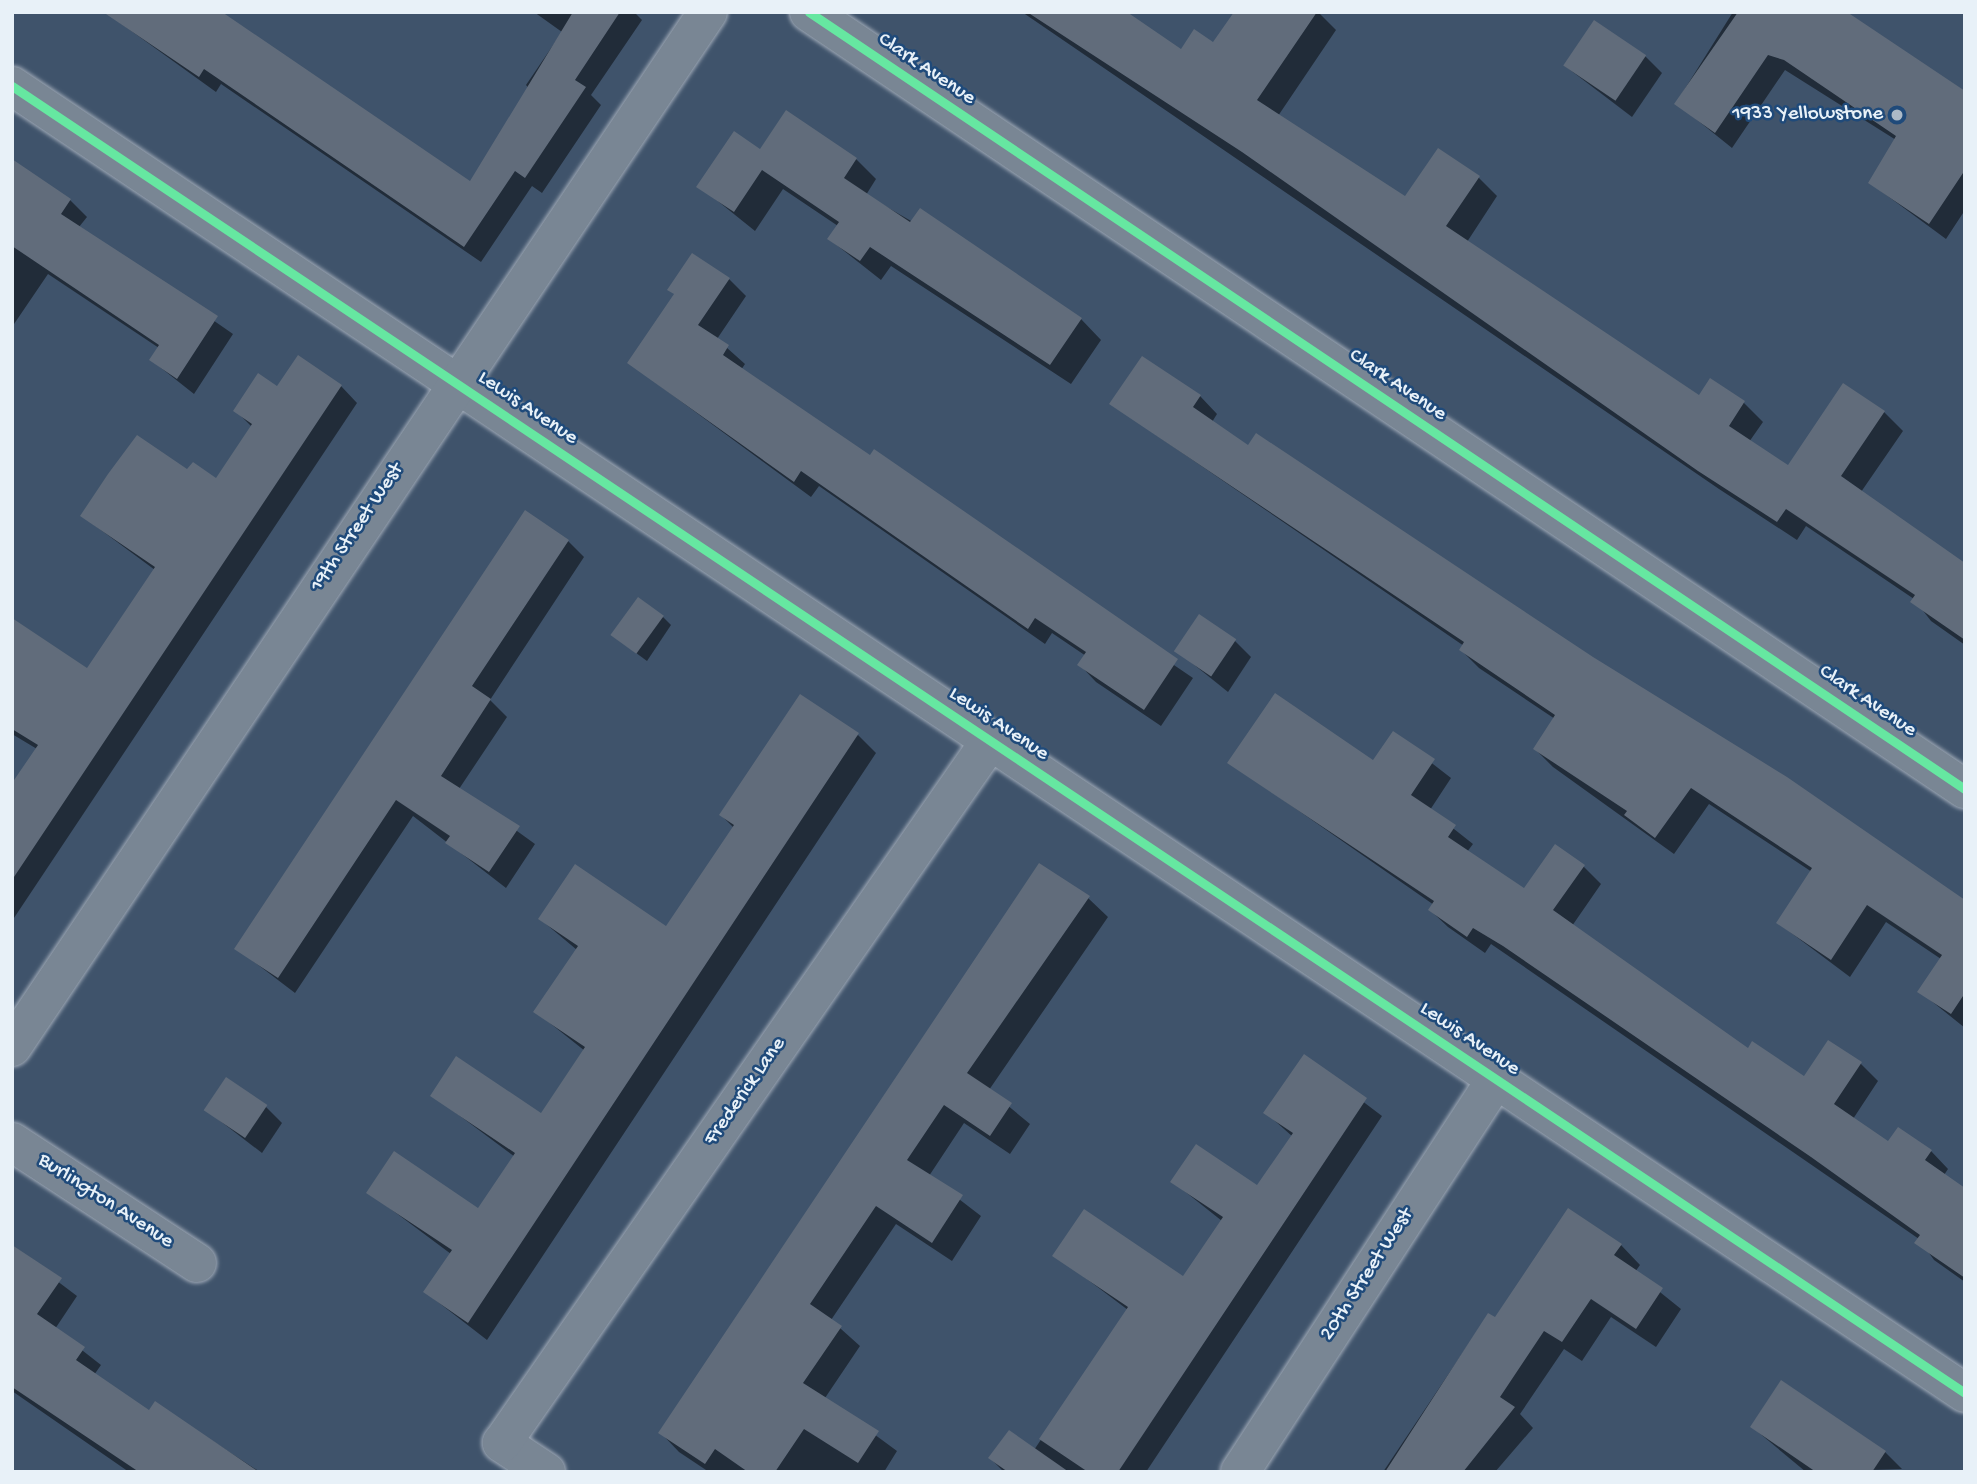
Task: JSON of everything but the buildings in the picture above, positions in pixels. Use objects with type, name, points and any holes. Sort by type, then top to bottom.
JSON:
[{"type":"street","name":"19th Street West","points":[[12,1047],[455,382],[708,12]]},
{"type":"street","name":"Clark Avenue","points":[[809,12],[1965,789]]},
{"type":"street","name":"Lewis Avenue","points":[[12,86],[1965,1393]]},
{"type":"street","name":"Frederick Lane","points":[[546,1472],[502,1443],[990,741]]},
{"type":"street","name":"20th Street West","points":[[1240,1472],[1496,1079]]},
{"type":"street","name":"Burlington Avenue","points":[[12,1142],[197,1263]]},
{"type":"cycle path","points":[[809,12],[1965,789]]},
{"type":"cycle path","points":[[12,86],[1965,1393]]},
{"type":"place","name":"1933 Yellowstone","points":[[1897,115]]}]
